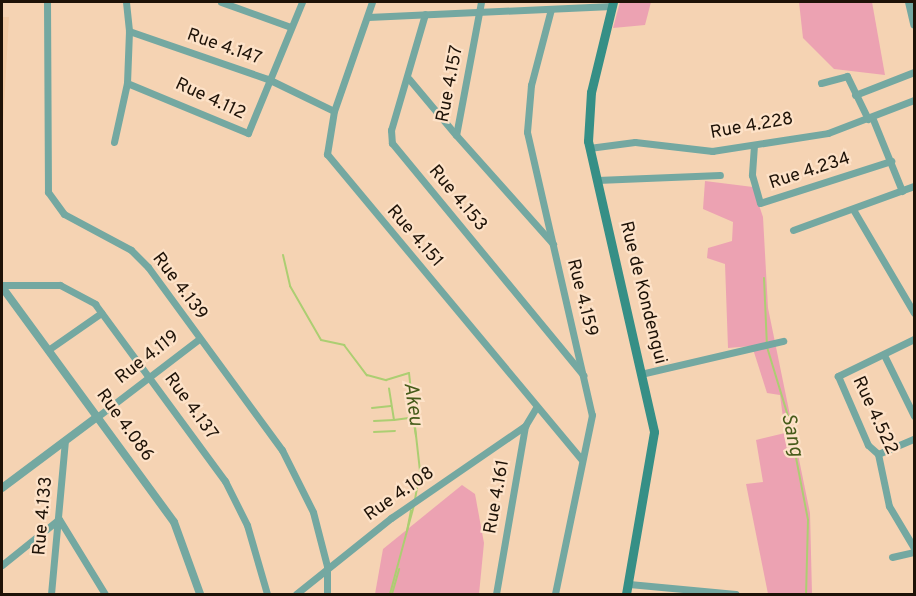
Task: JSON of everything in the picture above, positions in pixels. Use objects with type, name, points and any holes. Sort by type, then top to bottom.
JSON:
[{"type":"main road","name":"Rue de Kondengui","points":[[612,4],[591,92],[589,148],[645,372],[653,449],[627,594]]},
{"type":"street","name":"Rue 4.139","points":[[47,2],[48,192],[71,219],[131,250],[199,339],[303,487],[327,566],[327,594]]},
{"type":"street","points":[[114,142],[127,83],[129,31],[126,2]]},
{"type":"street","points":[[221,2],[291,27]]},
{"type":"street","name":"Rue 4.112","points":[[127,83],[245,133],[302,2]]},
{"type":"street","name":"Rue 4.151","points":[[372,2],[334,111],[327,141],[333,165],[582,460]]},
{"type":"street","name":"Rue 4.157","points":[[481,2],[482,12],[456,135],[553,244]]},
{"type":"street","points":[[909,2],[915,24]]},
{"type":"street","points":[[368,17],[612,4]]},
{"type":"street","name":"Rue 4.159","points":[[551,9],[531,85],[527,132],[586,378],[592,415],[555,594]]},
{"type":"street","name":"Rue 4.153","points":[[425,14],[409,79],[391,130],[396,150],[586,378]]},
{"type":"street","name":"Rue 4.147","points":[[129,31],[268,79],[334,111]]},
{"type":"street","points":[[855,95],[915,72]]},
{"type":"street","points":[[821,83],[847,76],[891,161],[902,191]]},
{"type":"street","points":[[409,79],[456,135]]},
{"type":"street","name":"Rue 4.228","points":[[589,148],[639,142],[711,151],[754,145],[828,133],[915,100]]},
{"type":"street","name":"Rue 4.234","points":[[754,145],[752,175],[760,203],[891,161]]},
{"type":"street","points":[[597,180],[720,175]]},
{"type":"street","points":[[793,230],[854,212],[915,186]]},
{"type":"street","points":[[854,212],[915,313]]},
{"type":"street","name":"Rue 4.137","points":[[2,286],[60,285],[77,291],[100,313],[229,489],[247,525],[267,594]]},
{"type":"street","name":"Rue 4.086","points":[[2,286],[174,522],[200,594]]},
{"type":"street","points":[[48,350],[100,313]]},
{"type":"street","name":"Rue 4.119","points":[[2,488],[151,380],[199,339]]},
{"type":"street","name":"Rue 4.522","points":[[915,339],[838,376],[868,445],[878,454],[890,506],[915,548]]},
{"type":"street","points":[[645,372],[783,341]]},
{"type":"street","points":[[884,355],[915,416]]},
{"type":"street","name":"Rue 4.161","points":[[496,594],[525,426],[536,408]]},
{"type":"street","name":"Rue 4.108","points":[[296,594],[327,566],[525,426]]},
{"type":"street","points":[[878,454],[915,439]]},
{"type":"street","name":"Rue 4.133","points":[[51,594],[65,441]]},
{"type":"street","points":[[2,565],[59,519],[105,594]]},
{"type":"street","points":[[892,557],[915,552]]},
{"type":"street","points":[[629,584],[736,594]]},
{"type":"shaded area","points":[[620,2],[651,2],[645,25],[613,28]]},
{"type":"shaded area","points":[[799,2],[872,2],[885,75],[834,69],[803,38]]},
{"type":"shaded area","points":[[2,17],[9,17],[2,143]]},
{"type":"shaded area","points":[[705,181],[753,187],[763,217],[768,308],[810,513],[812,594],[768,594],[746,484],[763,482],[756,440],[785,433],[780,395],[767,393],[752,346],[728,348],[725,264],[707,258],[708,248],[732,241],[733,222],[703,209]]},
{"type":"shaded area","points":[[462,485],[475,494],[484,543],[479,594],[375,594],[383,549]]},
{"type":"waterway","name":"Akeu","points":[[283,255],[290,286],[321,340],[344,345],[367,375],[386,380],[409,373],[420,471],[415,499]]},
{"type":"waterway","name":"Sang","points":[[764,278],[767,347],[788,416],[808,520],[806,594]]},
{"type":"waterway","name":"Akeu","points":[[408,386],[416,436]]},
{"type":"waterway","points":[[374,421],[394,420],[389,388]]},
{"type":"waterway","points":[[372,408],[391,406]]},
{"type":"waterway","points":[[394,420],[409,418]]},
{"type":"waterway","points":[[374,432],[395,431]]},
{"type":"waterway","name":"Akeu","points":[[390,594],[414,505]]},
{"type":"waterway","name":"Akeu","points":[[407,531],[411,510]]},
{"type":"waterway","name":"Akeu","points":[[392,594],[399,569]]}]
